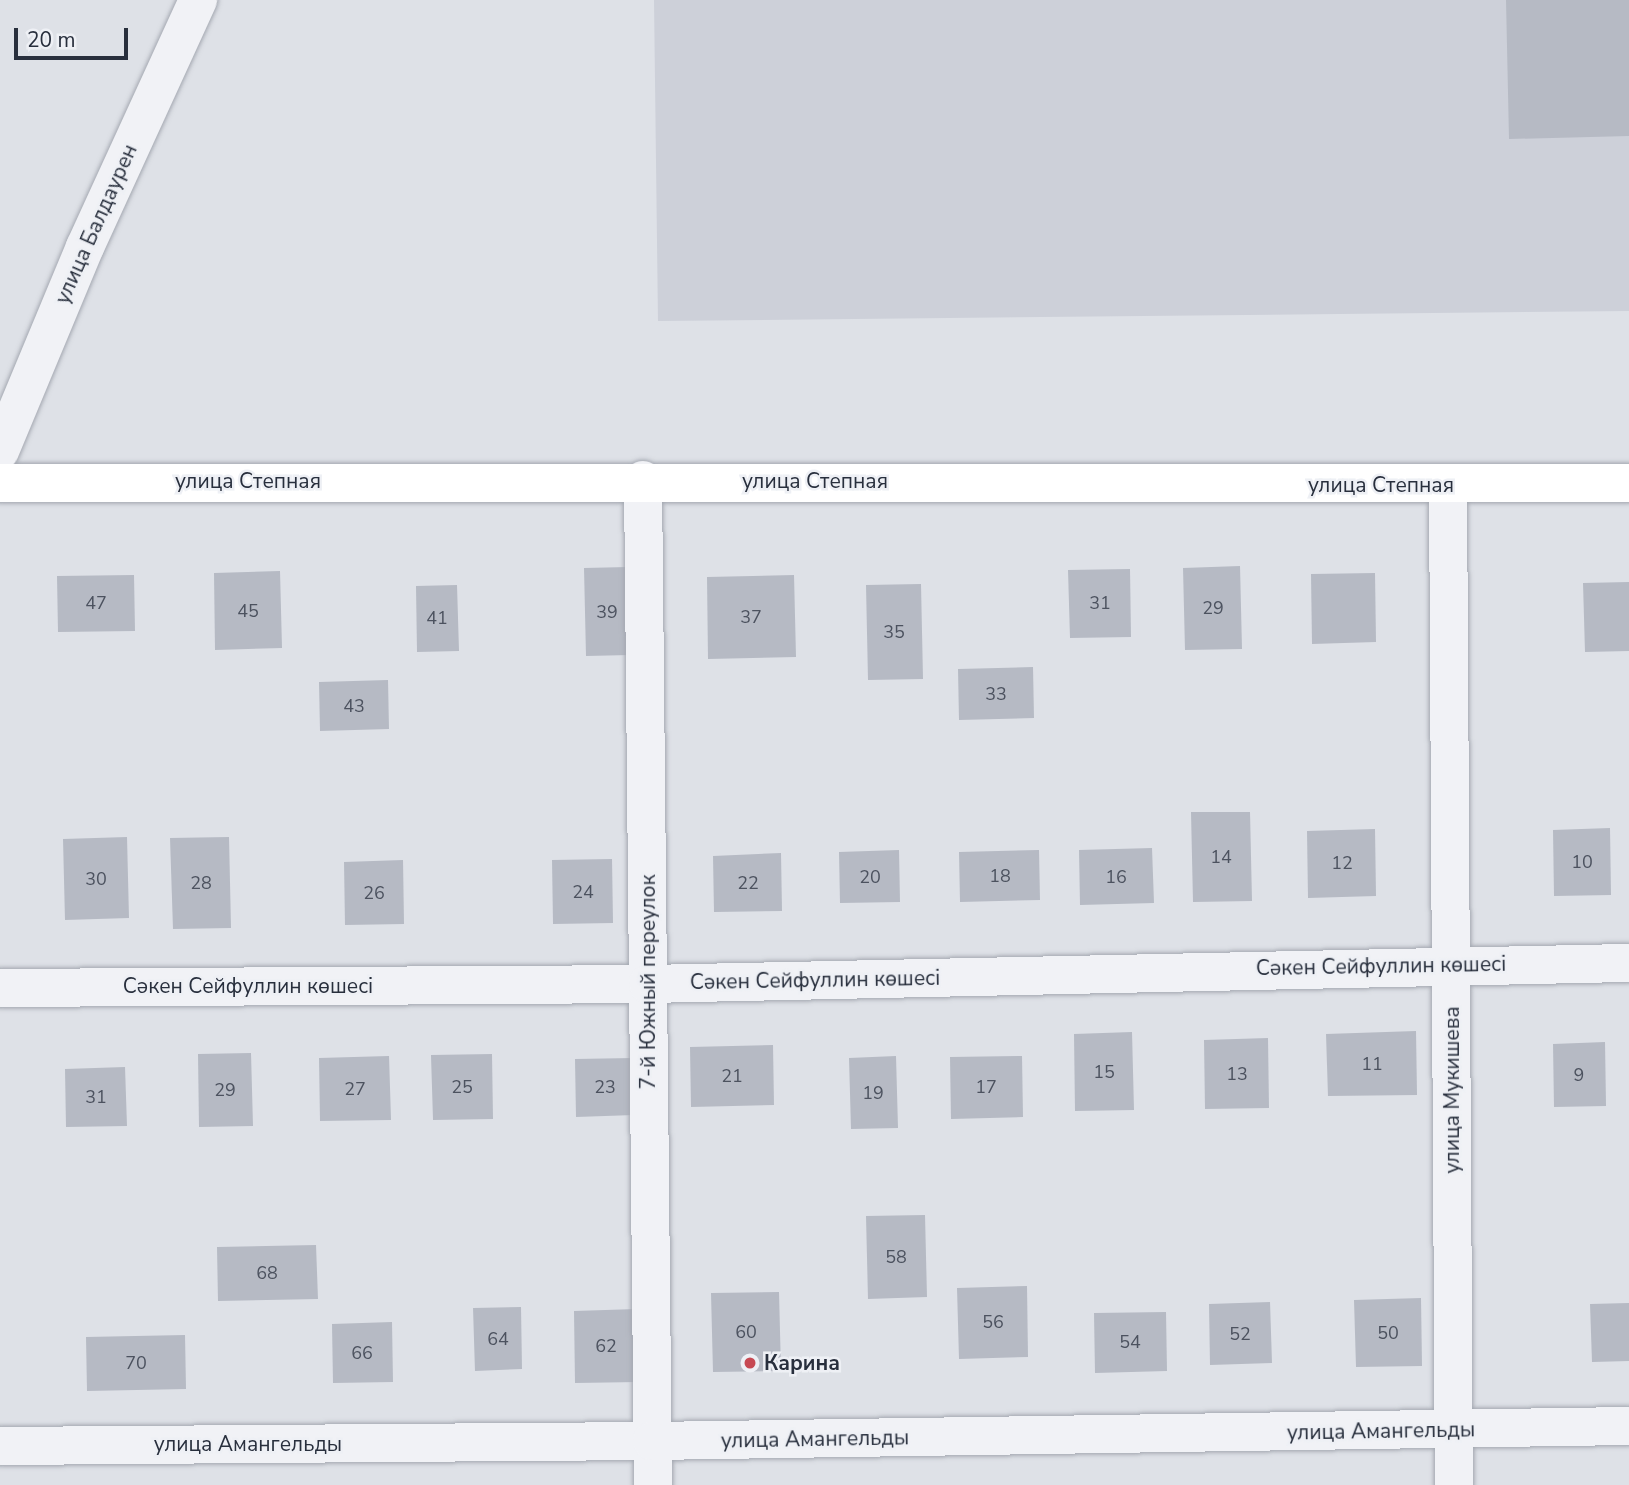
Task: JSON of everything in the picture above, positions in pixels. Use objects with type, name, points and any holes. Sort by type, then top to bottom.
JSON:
[{"type":"street","name":"улица Балдаурен","points":[[0,451],[85,247],[198,0]]},
{"type":"street","name":"улица Степная","points":[[0,483],[643,480],[1629,484]]},
{"type":"street","name":"7-й Южный переулок","points":[[643,480],[653,1485]]},
{"type":"street","name":"улица Мукишева","points":[[1448,485],[1454,1485]]},
{"type":"street","name":"Сәкен Сейфуллин көшесі","points":[[0,988],[649,984],[1452,964],[1629,963]]},
{"type":"street","name":"улица Амангельды","points":[[0,1446],[652,1441],[1629,1426]]},
{"type":"shaded area","points":[[654,0],[1629,0],[1629,311],[658,321]]},
{"type":"building","points":[[1506,0],[1629,0],[1629,136],[1509,139]]},
{"type":"building","points":[[1240,566],[1242,649],[1185,650],[1183,568]]},
{"type":"building","points":[[628,567],[630,655],[586,656],[584,568]]},
{"type":"building","points":[[1130,569],[1131,637],[1070,638],[1068,570]]},
{"type":"building","points":[[280,571],[282,648],[215,650],[214,573]]},
{"type":"building","points":[[1375,573],[1376,642],[1312,644],[1311,574]]},
{"type":"building","points":[[134,575],[135,631],[58,632],[57,576]]},
{"type":"building","points":[[794,575],[796,657],[708,659],[707,577]]},
{"type":"building","points":[[1629,582],[1629,651],[1585,652],[1583,583]]},
{"type":"building","points":[[921,584],[923,679],[868,680],[866,585]]},
{"type":"building","points":[[457,585],[459,651],[417,652],[416,586]]},
{"type":"building","points":[[1033,667],[1034,718],[959,720],[958,669]]},
{"type":"building","points":[[388,680],[389,729],[320,731],[319,682]]},
{"type":"building","points":[[1191,812],[1250,812],[1252,901],[1193,902]]},
{"type":"building","points":[[1610,828],[1611,895],[1554,896],[1553,830]]},
{"type":"building","points":[[1375,829],[1376,896],[1308,898],[1307,831]]},
{"type":"building","points":[[127,837],[129,918],[65,920],[63,839]]},
{"type":"building","points":[[229,837],[231,928],[173,929],[170,838]]},
{"type":"building","points":[[1152,848],[1154,903],[1080,905],[1079,850]]},
{"type":"building","points":[[899,850],[900,902],[840,903],[839,852]]},
{"type":"building","points":[[1039,850],[1040,900],[960,902],[959,852]]},
{"type":"building","points":[[781,853],[782,911],[714,912],[713,856]]},
{"type":"building","points":[[612,859],[613,923],[553,924],[552,860]]},
{"type":"building","points":[[403,860],[404,924],[345,925],[344,862]]},
{"type":"building","points":[[1416,1031],[1417,1095],[1328,1096],[1326,1034]]},
{"type":"building","points":[[1132,1032],[1134,1110],[1075,1111],[1074,1034]]},
{"type":"building","points":[[1268,1038],[1269,1108],[1205,1109],[1204,1040]]},
{"type":"building","points":[[1605,1042],[1606,1106],[1554,1107],[1553,1044]]},
{"type":"building","points":[[773,1045],[774,1105],[691,1107],[690,1047]]},
{"type":"building","points":[[251,1053],[253,1126],[199,1127],[198,1054]]},
{"type":"building","points":[[492,1054],[493,1119],[433,1120],[431,1055]]},
{"type":"building","points":[[389,1056],[391,1120],[320,1121],[319,1058]]},
{"type":"building","points":[[896,1056],[898,1128],[851,1129],[849,1058]]},
{"type":"building","points":[[1022,1056],[1023,1117],[951,1119],[950,1057]]},
{"type":"building","points":[[633,1058],[634,1115],[576,1117],[575,1059]]},
{"type":"building","points":[[125,1067],[127,1126],[66,1127],[65,1069]]},
{"type":"building","points":[[925,1215],[927,1297],[868,1299],[866,1216]]},
{"type":"building","points":[[316,1245],[318,1299],[218,1301],[217,1247]]},
{"type":"building","points":[[1027,1286],[1028,1357],[959,1359],[957,1288]]},
{"type":"building","points":[[779,1292],[781,1371],[713,1372],[711,1293]]},
{"type":"building","points":[[1421,1298],[1422,1366],[1356,1367],[1354,1300]]},
{"type":"building","points":[[1270,1302],[1272,1363],[1210,1365],[1209,1304]]},
{"type":"building","points":[[1629,1303],[1629,1361],[1592,1362],[1590,1304]]},
{"type":"building","points":[[521,1307],[522,1369],[475,1371],[473,1308]]},
{"type":"building","points":[[637,1309],[639,1382],[575,1383],[574,1311]]},
{"type":"building","points":[[1166,1312],[1167,1371],[1095,1373],[1094,1313]]},
{"type":"building","points":[[392,1322],[393,1382],[333,1383],[332,1324]]},
{"type":"building","points":[[185,1335],[186,1389],[87,1391],[86,1337]]},
{"type":"place","name":"Карина","points":[[750,1363]]}]
